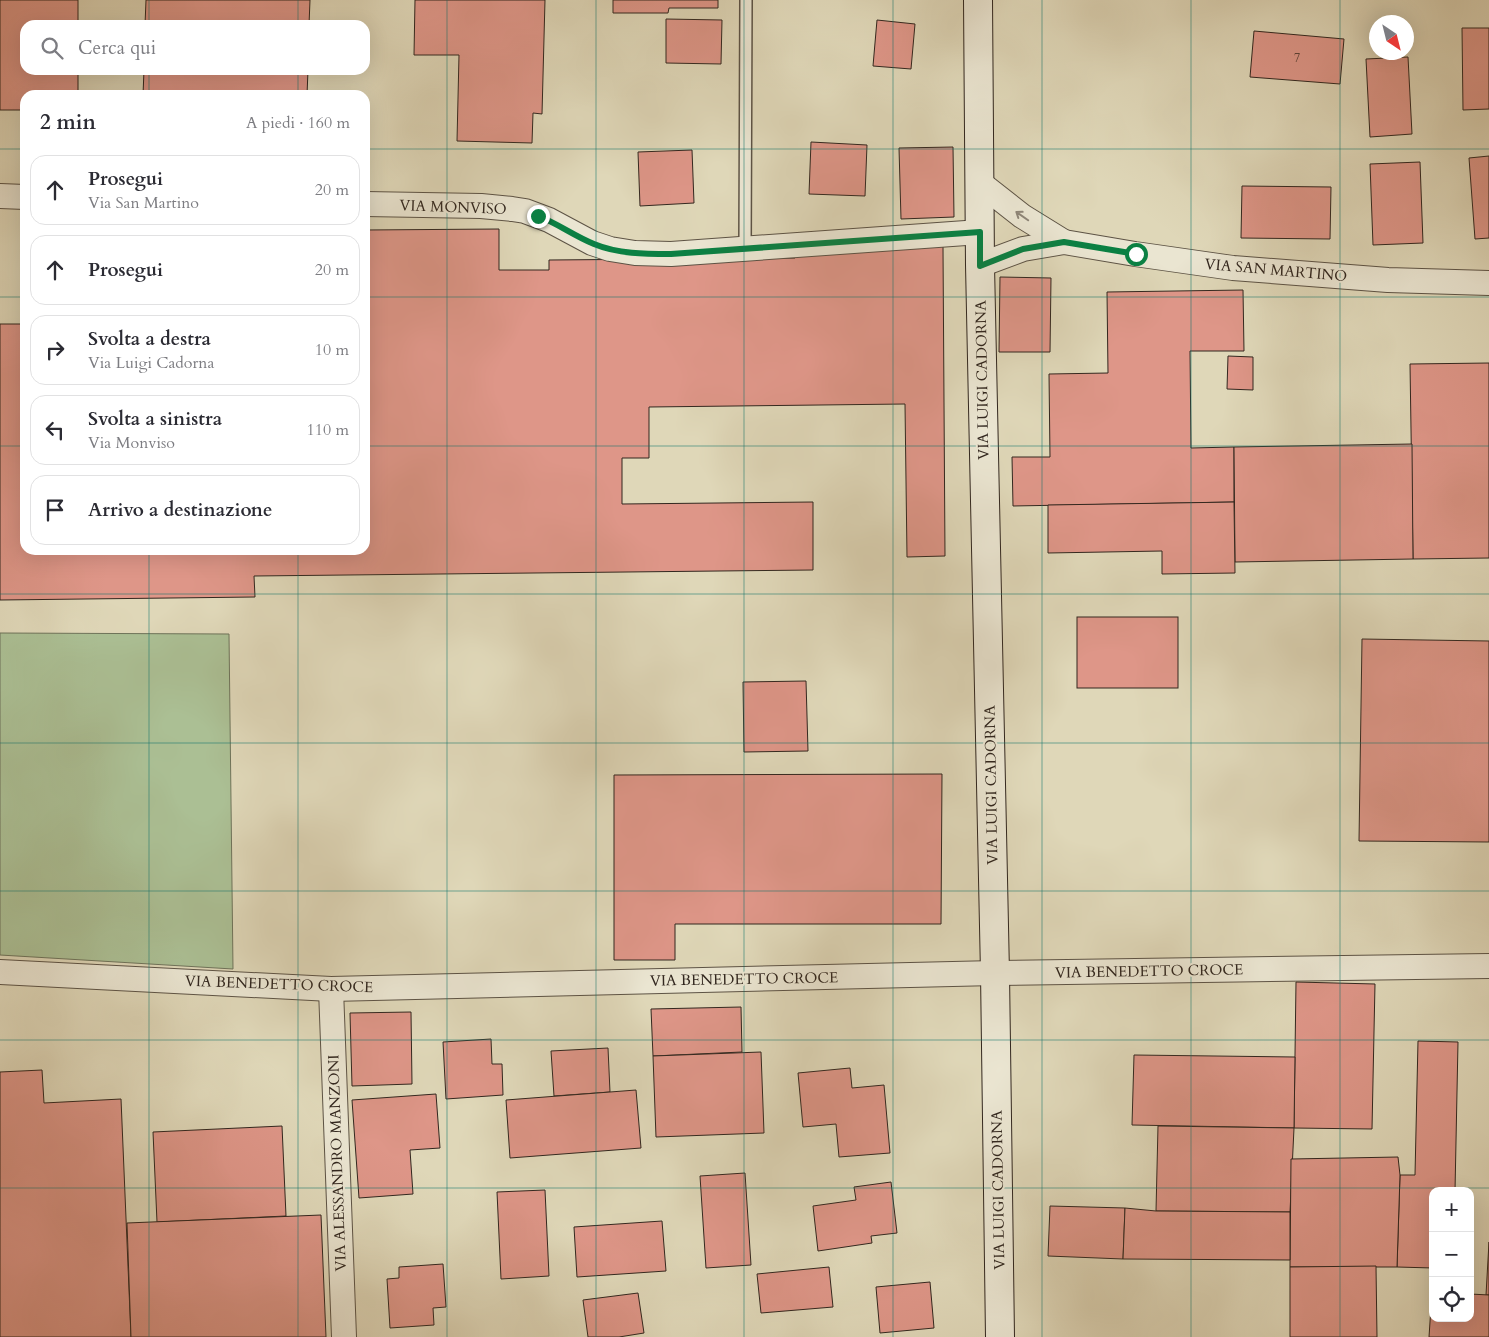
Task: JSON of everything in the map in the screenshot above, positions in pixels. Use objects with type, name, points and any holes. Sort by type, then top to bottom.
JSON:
[{"type":"street","name":"VIA LUIGI CADORNA","points":[[978,0],[980,266],[995,973],[1000,1337]]},
{"type":"street","points":[[980,183],[1022,216],[1064,242]]},
{"type":"street","points":[[0,196],[20,197]]},
{"type":"street","name":"VIA MONVISO","points":[[370,204],[481,206],[519,210],[549,220],[592,243],[623,252],[671,254],[980,232]]},
{"type":"street","points":[[980,266],[1023,249],[1064,242]]},
{"type":"street","name":"VIA SAN MARTINO","points":[[1064,242],[1233,268],[1388,280],[1489,283]]},
{"type":"street","name":"VIA BENEDETTO CROCE","points":[[0,972],[331,989],[995,973],[1489,966]]},
{"type":"street","name":"VIA ALESSANDRO MANZONI","points":[[331,989],[344,1337]]},
{"type":"lane","points":[[745,249],[746,0]]},
{"type":"green space","points":[[0,633],[229,634],[233,969],[0,955]]},
{"type":"building","points":[[0,0],[78,0],[78,20],[20,20],[20,75],[78,75],[78,90],[20,90],[20,110],[0,110]]},
{"type":"building","points":[[146,0],[310,0],[309,20],[145,20]]},
{"type":"building","points":[[415,0],[545,0],[542,114],[533,113],[532,143],[457,141],[459,55],[414,55]]},
{"type":"building","points":[[613,0],[718,0],[718,8],[669,8],[668,13],[613,13]]},
{"type":"building","points":[[666,19],[722,20],[721,64],[666,63]]},
{"type":"building","points":[[877,20],[915,24],[911,69],[873,66]]},
{"type":"building","points":[[1462,28],[1489,28],[1489,109],[1463,110]]},
{"type":"building","points":[[1254,31],[1344,39],[1340,84],[1250,77]]},
{"type":"building","points":[[1366,59],[1408,60],[1412,134],[1370,137]]},
{"type":"building","points":[[144,75],[308,75],[307,90],[143,90]]},
{"type":"building","points":[[811,142],[867,145],[865,196],[809,194]]},
{"type":"building","points":[[953,147],[954,217],[901,219],[899,148]]},
{"type":"building","points":[[692,150],[694,203],[640,206],[638,152]]},
{"type":"building","points":[[1489,156],[1489,238],[1475,239],[1469,158]]},
{"type":"building","points":[[1420,162],[1423,243],[1373,245],[1370,164]]},
{"type":"building","points":[[1242,186],[1331,187],[1330,239],[1241,238]]},
{"type":"building","points":[[499,229],[499,270],[549,270],[549,260],[795,258],[794,248],[943,246],[945,556],[907,557],[905,404],[649,407],[649,458],[622,458],[622,504],[813,502],[813,570],[254,576],[255,597],[0,600],[0,324],[20,324],[20,555],[370,555],[370,230]]},
{"type":"building","points":[[1000,277],[1051,278],[1050,352],[999,352]]},
{"type":"building","points":[[1243,290],[1244,351],[1190,351],[1191,448],[1234,447],[1234,502],[1013,506],[1012,457],[1050,457],[1049,374],[1108,373],[1107,292]]},
{"type":"building","points":[[1228,356],[1253,357],[1253,390],[1227,389]]},
{"type":"building","points":[[1489,363],[1489,558],[1413,559],[1410,364]]},
{"type":"building","points":[[1412,444],[1413,559],[1235,562],[1234,447]]},
{"type":"building","points":[[1234,502],[1235,573],[1162,574],[1162,551],[1048,553],[1048,505]]},
{"type":"building","points":[[1077,617],[1178,617],[1178,688],[1077,688]]},
{"type":"building","points":[[1362,639],[1489,641],[1489,842],[1359,841]]},
{"type":"building","points":[[806,681],[808,751],[744,752],[743,682]]},
{"type":"building","points":[[942,774],[941,924],[675,924],[675,960],[614,960],[614,775]]},
{"type":"building","points":[[1296,982],[1375,984],[1372,1129],[1294,1128]]},
{"type":"building","points":[[741,1007],[742,1052],[653,1056],[651,1009]]},
{"type":"building","points":[[411,1012],[412,1084],[352,1086],[350,1013]]},
{"type":"building","points":[[491,1039],[492,1064],[502,1064],[503,1095],[446,1099],[443,1042]]},
{"type":"building","points":[[1418,1041],[1458,1042],[1455,1187],[1429,1187],[1429,1268],[1397,1267],[1400,1175],[1415,1175]]},
{"type":"building","points":[[608,1048],[610,1092],[554,1096],[551,1051]]},
{"type":"building","points":[[761,1052],[764,1133],[656,1137],[653,1056]]},
{"type":"building","points":[[1134,1055],[1295,1057],[1294,1128],[1132,1125]]},
{"type":"building","points":[[850,1068],[852,1088],[884,1085],[890,1153],[839,1157],[836,1124],[803,1127],[798,1073]]},
{"type":"building","points":[[42,1070],[44,1103],[121,1099],[131,1337],[0,1337],[0,1072]]},
{"type":"building","points":[[636,1090],[641,1148],[510,1158],[506,1100]]},
{"type":"building","points":[[436,1094],[440,1148],[410,1150],[413,1194],[359,1198],[352,1100]]},
{"type":"building","points":[[282,1126],[286,1216],[157,1222],[153,1132]]},
{"type":"building","points":[[1158,1126],[1294,1128],[1290,1212],[1156,1211]]},
{"type":"building","points":[[1398,1157],[1400,1175],[1397,1267],[1290,1267],[1291,1159]]},
{"type":"building","points":[[745,1173],[751,1265],[706,1268],[700,1176]]},
{"type":"building","points":[[891,1182],[897,1233],[871,1236],[872,1243],[818,1251],[813,1206],[856,1200],[854,1187]]},
{"type":"building","points":[[545,1190],[549,1276],[501,1279],[497,1192]]},
{"type":"building","points":[[1050,1206],[1125,1208],[1123,1259],[1048,1256]]},
{"type":"building","points":[[1125,1208],[1156,1211],[1290,1212],[1290,1260],[1123,1259]]},
{"type":"building","points":[[321,1215],[326,1337],[131,1337],[127,1223]]},
{"type":"building","points":[[662,1221],[666,1271],[577,1277],[574,1227]]},
{"type":"building","points":[[1489,1242],[1489,1295],[1486,1295]]},
{"type":"building","points":[[443,1264],[446,1307],[433,1308],[434,1325],[390,1328],[387,1279],[399,1278],[399,1267]]},
{"type":"building","points":[[1376,1266],[1377,1337],[1290,1337],[1290,1267]]},
{"type":"building","points":[[829,1267],[833,1307],[761,1313],[757,1274]]},
{"type":"building","points":[[930,1282],[934,1328],[880,1333],[876,1287]]},
{"type":"building","points":[[638,1293],[644,1333],[619,1337],[588,1337],[583,1300]]},
{"type":"building","points":[[1474,1294],[1489,1295],[1489,1337],[1429,1337],[1430,1322],[1474,1322]]},
{"type":"route","points":[[538,216],[598,245],[623,252],[647,254],[671,254],[980,232],[980,266],[1023,249],[1064,242],[1136,254]]}]
